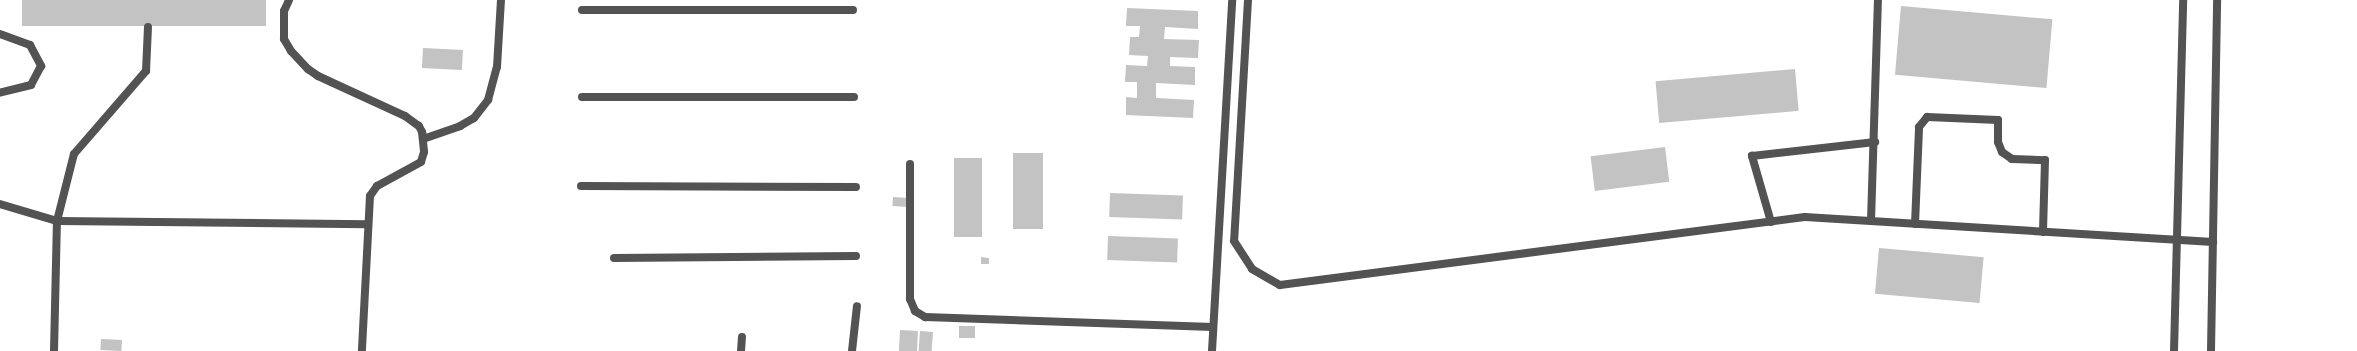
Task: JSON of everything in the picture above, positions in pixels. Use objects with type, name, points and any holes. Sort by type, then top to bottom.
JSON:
[{"type":"street","points":[[288,0],[284,11],[284,39],[291,51],[308,69],[318,76],[404,116],[419,126],[424,139],[424,157],[418,166],[373,191],[369,203],[362,351]]},
{"type":"street","points":[[424,139],[460,126],[474,118],[488,100],[497,67],[501,0]]},
{"type":"street","points":[[1212,351],[1232,0]]},
{"type":"street","points":[[1248,0],[1234,241],[1252,269],[1280,285],[1804,217],[2213,242]]},
{"type":"street","points":[[1871,222],[1875,142],[1878,0]]},
{"type":"street","points":[[2174,351],[2183,0]]},
{"type":"street","points":[[2211,351],[2218,0]]},
{"type":"street","points":[[582,10],[853,10]]},
{"type":"street","points":[[54,351],[57,222],[74,154],[146,71],[148,27]]},
{"type":"street","points":[[0,34],[30,45],[41,66],[31,85],[0,93]]},
{"type":"street","points":[[582,97],[854,97]]},
{"type":"street","points":[[1915,224],[1919,127],[1927,117],[1998,120],[1998,142],[2002,152],[2012,159],[2045,160],[2043,232]]},
{"type":"street","points":[[1771,222],[1752,156],[1875,142]]},
{"type":"street","points":[[910,164],[910,299],[915,311],[925,317],[1213,327]]},
{"type":"street","points":[[581,186],[856,187]]},
{"type":"street","points":[[0,204],[57,222],[368,224]]},
{"type":"street","points":[[614,258],[856,256]]},
{"type":"street","points":[[852,351],[857,306]]},
{"type":"street","points":[[741,351],[742,337]]},
{"type":"building","points":[[22,0],[266,0],[266,26],[22,26]]},
{"type":"building","points":[[1901,6],[2052,19],[2046,88],[1895,75]]},
{"type":"building","points":[[1127,8],[1198,11],[1198,29],[1165,27],[1164,39],[1199,40],[1198,58],[1170,57],[1170,66],[1195,67],[1195,85],[1156,83],[1156,98],[1194,100],[1193,118],[1126,115],[1126,97],[1137,98],[1137,82],[1125,82],[1126,65],[1147,66],[1148,56],[1129,55],[1130,37],[1139,37],[1140,26],[1126,26]]},
{"type":"building","points":[[423,48],[463,50],[462,70],[422,68]]},
{"type":"building","points":[[1795,69],[1799,111],[1659,123],[1656,81]]},
{"type":"building","points":[[1665,147],[1669,182],[1595,191],[1591,156]]},
{"type":"building","points":[[1013,153],[1043,153],[1043,229],[1013,229]]},
{"type":"building","points":[[954,158],[982,158],[982,237],[954,237]]},
{"type":"building","points":[[1110,193],[1183,196],[1182,220],[1109,217]]},
{"type":"building","points":[[893,197],[909,198],[908,207],[892,206]]},
{"type":"building","points":[[1108,236],[1178,238],[1177,262],[1107,260]]},
{"type":"building","points":[[1879,248],[1984,257],[1980,303],[1875,294]]},
{"type":"building","points":[[981,257],[989,258],[989,264],[981,264]]},
{"type":"building","points":[[959,326],[975,326],[975,338],[959,338]]},
{"type":"building","points":[[900,330],[918,331],[917,351],[899,351]]},
{"type":"building","points":[[920,331],[933,332],[932,351],[919,351]]},
{"type":"building","points":[[101,339],[122,340],[121,351],[100,350]]}]
